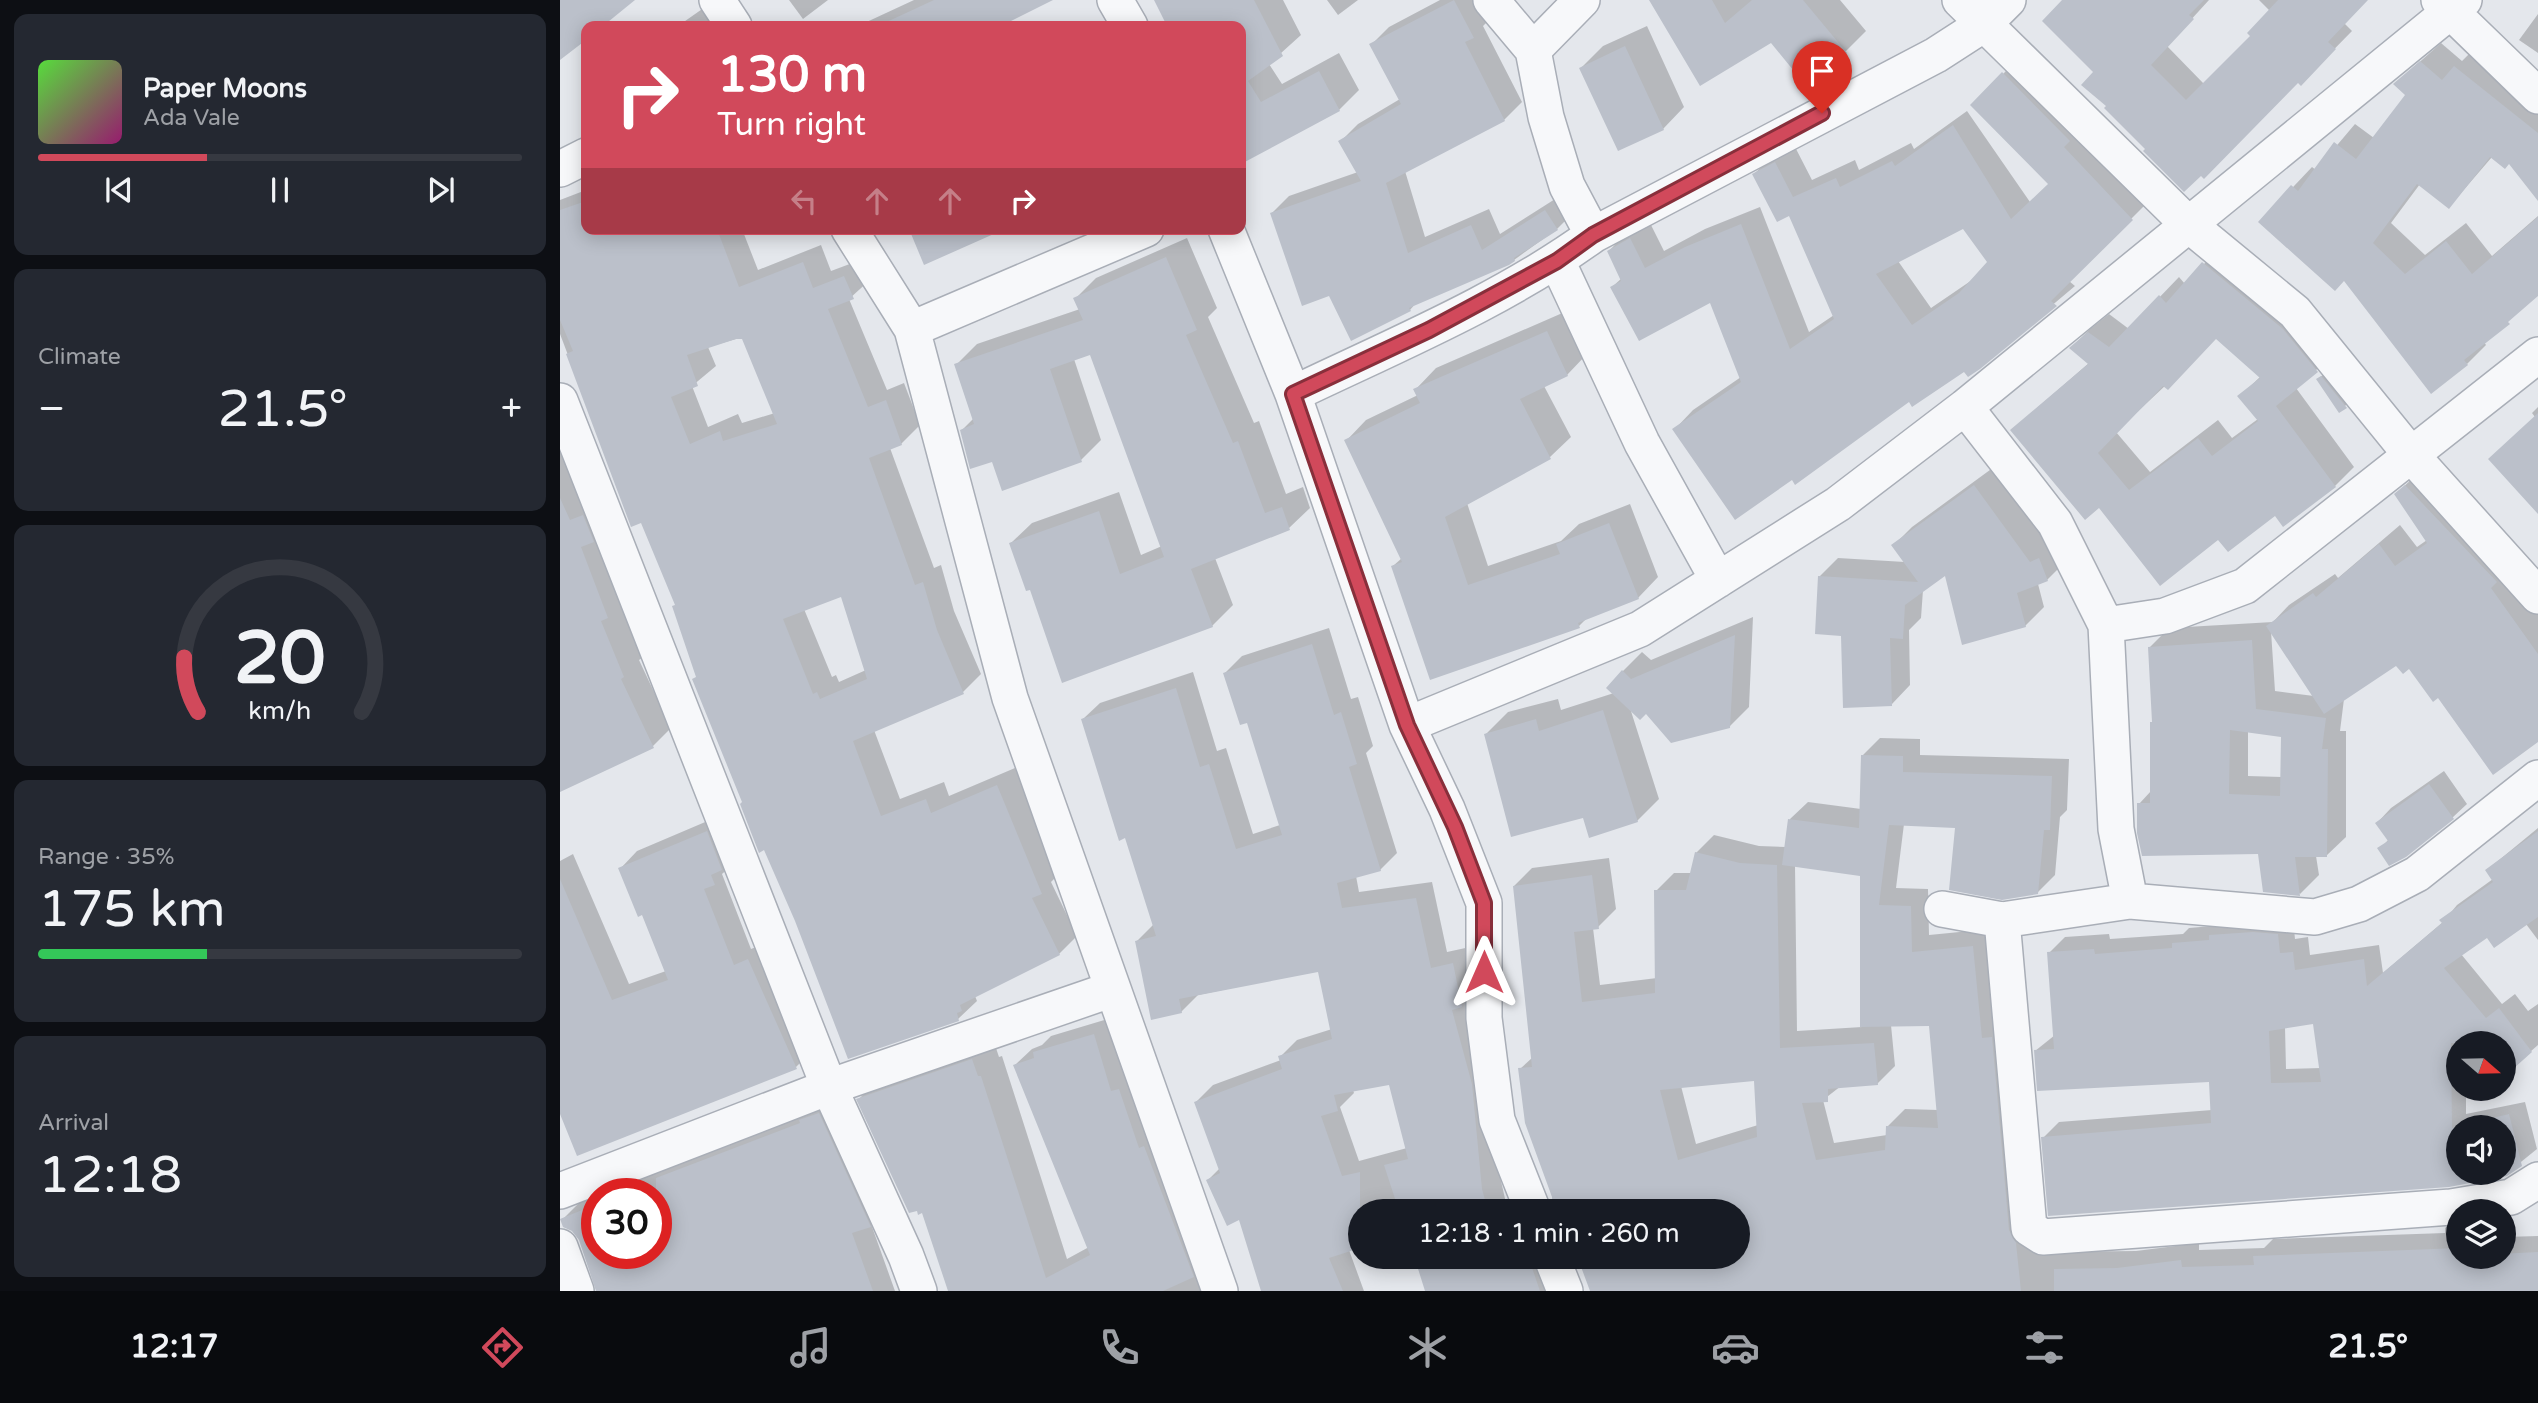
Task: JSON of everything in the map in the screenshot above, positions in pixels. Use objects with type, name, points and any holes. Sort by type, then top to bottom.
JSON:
[{"type":"street","points":[[717,0],[731,21]]},
{"type":"street","points":[[1115,0],[1127,21]]},
{"type":"street","points":[[1491,0],[1533,50],[1546,117],[1567,186],[1593,235]]},
{"type":"street","points":[[1533,50],[1582,0]]},
{"type":"street","points":[[1407,725],[1640,629],[1838,504],[1965,407],[2188,224],[2283,150],[2451,4],[2538,96]]},
{"type":"street","points":[[1293,394],[1429,330],[1557,261],[1593,235],[1936,55],[1984,8],[2188,224],[2295,312],[2413,456],[2538,596]]},
{"type":"street","points":[[560,169],[581,158]]},
{"type":"street","points":[[853,235],[912,329],[1010,698],[1220,1291]]},
{"type":"street","points":[[912,329],[1132,235]]},
{"type":"street","points":[[1228,235],[1293,394],[1407,725],[1447,809],[1484,903],[1484,1018],[1497,1120],[1528,1199]]},
{"type":"street","points":[[1557,261],[1642,443],[1718,580]]},
{"type":"street","points":[[2106,625],[2165,616],[2245,586],[2538,355]]},
{"type":"street","points":[[560,401],[829,1087],[906,1256],[919,1291]]},
{"type":"street","points":[[1965,407],[2055,523],[2106,625],[2116,829],[2130,901]]},
{"type":"street","points":[[1942,909],[2002,920],[2130,901],[2315,917],[2359,904],[2417,874],[2538,778]]},
{"type":"street","points":[[2002,920],[2029,1228],[2043,1237],[2451,1207],[2511,1197],[2538,1181]]},
{"type":"street","points":[[560,1191],[829,1087],[1113,989]]},
{"type":"street","points":[[560,1247],[576,1291]]},
{"type":"street","points":[[1556,1269],[1565,1291]]},
{"type":"building","points":[[560,0],[635,0],[609,21],[581,21],[581,44],[560,60]]},
{"type":"building","points":[[934,0],[1053,0],[1011,21],[889,21]]},
{"type":"building","points":[[1154,0],[1254,0],[1283,56],[1248,81],[1261,102],[1319,71],[1340,111],[1246,161],[1246,21],[1164,21]]},
{"type":"building","points":[[1454,0],[1474,38],[1465,42],[1505,121],[1386,183],[1408,253],[1471,225],[1482,250],[1545,210],[1558,230],[1514,258],[1515,261],[1509,265],[1409,308],[1411,311],[1351,341],[1329,296],[1302,306],[1270,213],[1361,181],[1338,141],[1401,104],[1369,44]]},
{"type":"building","points":[[1649,0],[1712,0],[1725,23],[1752,0],[1803,0],[1847,53],[1807,87],[1771,43],[1700,86]]},
{"type":"building","points":[[2062,0],[2204,0],[2189,15],[2194,19],[2151,65],[2186,100],[2250,36],[2247,33],[2278,0],[2368,0],[2328,42],[2336,49],[2301,86],[2298,83],[2204,179],[2201,176],[2184,192],[2104,108],[2106,106],[2081,85],[2093,72],[2042,21]]},
{"type":"building","points":[[1625,46],[1664,130],[1618,151],[1579,68]]},
{"type":"building","points":[[2420,61],[2442,80],[2454,66],[2538,133],[2538,201],[2509,164],[2505,169],[2490,157],[2449,209],[2417,184],[2373,243],[2405,274],[2446,241],[2472,274],[2538,217],[2538,296],[2508,322],[2510,324],[2464,360],[2468,365],[2431,394],[2344,281],[2335,291],[2258,222],[2291,185],[2298,191],[2334,142],[2356,159],[2405,95],[2393,84]]},
{"type":"building","points":[[2002,72],[2070,141],[2064,147],[2133,220],[2051,301],[2057,306],[1980,369],[1968,377],[1964,372],[1912,407],[1909,402],[1795,485],[1792,480],[1735,520],[1672,429],[1741,382],[1710,303],[1639,341],[1610,287],[1621,281],[1607,251],[1630,238],[1645,268],[1685,247],[1741,224],[1790,349],[1834,319],[1789,216],[1777,222],[1752,174],[1775,162],[1793,197],[1836,178],[1840,187],[1892,161],[1895,166],[1953,125],[2011,219],[2048,184],[1970,105]],"holes":[[[1963,229],[1987,262],[1959,293],[1912,325],[1876,274]]]},
{"type":"building","points":[[581,203],[581,235],[719,235],[739,287],[803,262],[813,288],[844,276],[854,299],[828,309],[868,407],[886,400],[902,445],[869,458],[915,585],[923,582],[937,630],[964,694],[853,741],[881,816],[926,799],[931,813],[997,785],[1042,894],[1032,898],[1060,955],[960,1005],[962,1011],[957,1013],[959,1021],[848,1059],[795,921],[764,850],[759,853],[740,804],[742,802],[692,679],[696,677],[672,606],[675,605],[641,523],[631,527],[566,354],[573,351],[560,320],[560,210]],"holes":[[[742,339],[777,424],[723,441],[720,431],[690,444],[671,397],[698,386],[687,355]],[[841,597],[867,679],[820,699],[817,692],[813,694],[783,619]]]},
{"type":"building","points":[[912,235],[992,235],[924,265]]},
{"type":"building","points":[[1166,257],[1197,330],[1186,335],[1233,443],[1238,441],[1265,513],[1282,507],[1290,530],[1191,569],[1213,627],[1062,683],[1030,590],[1026,591],[1009,543],[1099,511],[1120,574],[1164,557],[1090,355],[1050,369],[1082,462],[1002,491],[992,462],[970,469],[960,430],[974,424],[954,364],[1083,320],[1073,298]]},
{"type":"building","points":[[2202,262],[2283,329],[2318,372],[2276,406],[2336,487],[2283,527],[2275,516],[2228,552],[2218,540],[2160,586],[2099,508],[2085,520],[2010,430],[2088,364],[2069,348],[2088,332],[2109,347],[2159,295],[2166,303]],"holes":[[[2216,339],[2260,378],[2237,396],[2258,421],[2212,456],[2198,438],[2129,490],[2098,453],[2163,386],[2168,390]]]},
{"type":"building","points":[[1547,331],[1568,376],[1520,399],[1551,459],[1445,517],[1468,585],[1560,554],[1556,544],[1609,523],[1639,599],[1578,623],[1580,628],[1430,680],[1391,566],[1402,562],[1344,440],[1420,403],[1413,389]]},
{"type":"building","points":[[2321,376],[2347,408],[2339,413],[2316,379]]},
{"type":"building","points":[[2538,413],[2538,514],[2488,459]]},
{"type":"building","points":[[1974,485],[2030,562],[2039,558],[2048,581],[2017,593],[2026,627],[1962,645],[1945,576],[1905,605],[1903,639],[1890,638],[1892,706],[1843,708],[1841,636],[1815,634],[1818,576],[1918,582],[1891,545]]},
{"type":"building","points":[[2405,485],[2497,582],[2491,588],[2538,654],[2538,742],[2493,775],[2438,698],[2433,702],[2409,669],[2403,674],[2396,666],[2324,714],[2266,626],[2313,593],[2316,597],[2379,544],[2395,566],[2427,543],[2394,494]]},
{"type":"building","points":[[560,498],[570,520],[583,515],[594,542],[581,547],[608,618],[601,621],[624,677],[621,679],[654,748],[560,792]]},
{"type":"building","points":[[1735,635],[1730,728],[1671,743],[1646,714],[1640,720],[1606,688],[1622,670],[1631,679]]},
{"type":"building","points":[[2252,640],[2256,709],[2326,718],[2322,749],[2328,749],[2327,857],[2295,857],[2300,896],[2263,892],[2258,854],[2142,856],[2137,833],[2137,803],[2150,803],[2152,722],[2148,647]],"holes":[[[2230,730],[2281,737],[2280,796],[2229,794]]]},
{"type":"building","points":[[1312,644],[1334,715],[1341,712],[1357,764],[1349,767],[1381,871],[1337,883],[1342,908],[1416,898],[1431,968],[1453,963],[1462,1007],[1452,1010],[1472,1084],[1485,1199],[1395,1199],[1384,1165],[1408,1159],[1389,1085],[1334,1095],[1338,1111],[1321,1116],[1342,1176],[1360,1172],[1360,1199],[1348,1199],[1348,1252],[1329,1258],[1343,1291],[1261,1291],[1239,1220],[1227,1226],[1206,1180],[1220,1173],[1194,1102],[1282,1069],[1278,1056],[1332,1039],[1318,972],[1179,999],[1182,1013],[1151,1020],[1135,941],[1156,936],[1125,838],[1119,841],[1081,719],[1176,688],[1200,767],[1209,764],[1236,849],[1282,835],[1247,723],[1240,725],[1223,673]]},
{"type":"building","points":[[1603,710],[1638,822],[1589,838],[1583,818],[1511,837],[1484,734],[1536,719],[1539,731]]},
{"type":"building","points":[[1861,755],[1903,756],[1903,772],[2052,776],[2050,830],[2044,830],[2038,894],[2002,900],[1949,890],[1955,828],[1889,825],[1879,905],[1911,906],[1912,952],[1973,946],[1982,1038],[1992,1037],[2009,1230],[2016,1243],[2021,1291],[1590,1291],[1582,1269],[1750,1269],[1750,1199],[1552,1199],[1525,1123],[1518,1068],[1532,1067],[1513,886],[1592,875],[1599,929],[1574,932],[1582,1002],[1655,993],[1654,890],[1686,890],[1695,852],[1740,863],[1777,865],[1780,1048],[1874,1043],[1878,1085],[1828,1089],[1828,1102],[1802,1103],[1816,1160],[1885,1150],[1886,1126],[1938,1128],[1929,1026],[1860,1027],[1860,876],[1782,865],[1788,819],[1859,828]],"holes":[[[1754,1081],[1757,1137],[1678,1160],[1660,1090]]]},
{"type":"building","points":[[2429,784],[2454,819],[2406,857],[2389,866],[2377,848],[2388,841],[2375,823]]},
{"type":"building","points":[[707,831],[722,870],[711,875],[715,885],[704,889],[734,965],[748,959],[797,1069],[577,1156],[560,1114],[560,879],[612,1000],[668,980],[642,915],[638,917],[618,868]]},
{"type":"building","points":[[2538,831],[2538,917],[2494,948],[2487,938],[2444,968],[2486,1018],[2499,1008],[2532,1052],[2516,1066],[2516,1031],[2446,1031],[2446,1101],[2452,1101],[2452,1115],[2446,1115],[2446,1185],[2460,1185],[2048,1216],[2041,1137],[2211,1123],[2209,1082],[2037,1091],[2034,1050],[2054,1049],[2047,952],[2094,949],[2095,954],[2172,948],[2172,943],[2209,940],[2209,935],[2253,932],[2278,934],[2280,953],[2293,952],[2295,970],[2364,959],[2367,986],[2442,923],[2439,920],[2493,882],[2485,870]],"holes":[[[2313,1024],[2321,1082],[2271,1083],[2269,1031]]]},
{"type":"building","points":[[1094,1034],[1111,1091],[1119,1089],[1139,1148],[1144,1146],[1194,1277],[1163,1291],[948,1291],[922,1213],[909,1213],[856,1099],[972,1059],[978,1076],[981,1076],[1046,1278],[1090,1255],[1013,1065],[1034,1058],[1033,1052]]},
{"type":"building","points":[[819,1113],[871,1227],[852,1233],[873,1291],[596,1291],[589,1269],[672,1269],[672,1178],[656,1178],[800,1123],[799,1120]]},
{"type":"building","points":[[2516,1142],[2522,1166],[2516,1170]]},
{"type":"building","points":[[581,1210],[581,1246],[572,1231],[563,1227],[560,1219]]},
{"type":"building","points":[[2446,1249],[2446,1269],[2516,1269],[2516,1253],[2538,1252],[2538,1291],[2054,1291],[2054,1269],[2117,1268],[2181,1260],[2182,1267],[2254,1265],[2253,1256]]},
{"type":"building","points":[[1418,1269],[1532,1269],[1540,1291],[1425,1291]]},
{"type":"route","points":[[1484,972],[1484,903],[1455,827],[1407,725],[1293,394],[1429,330],[1557,261],[1593,235],[1822,113]]}]
